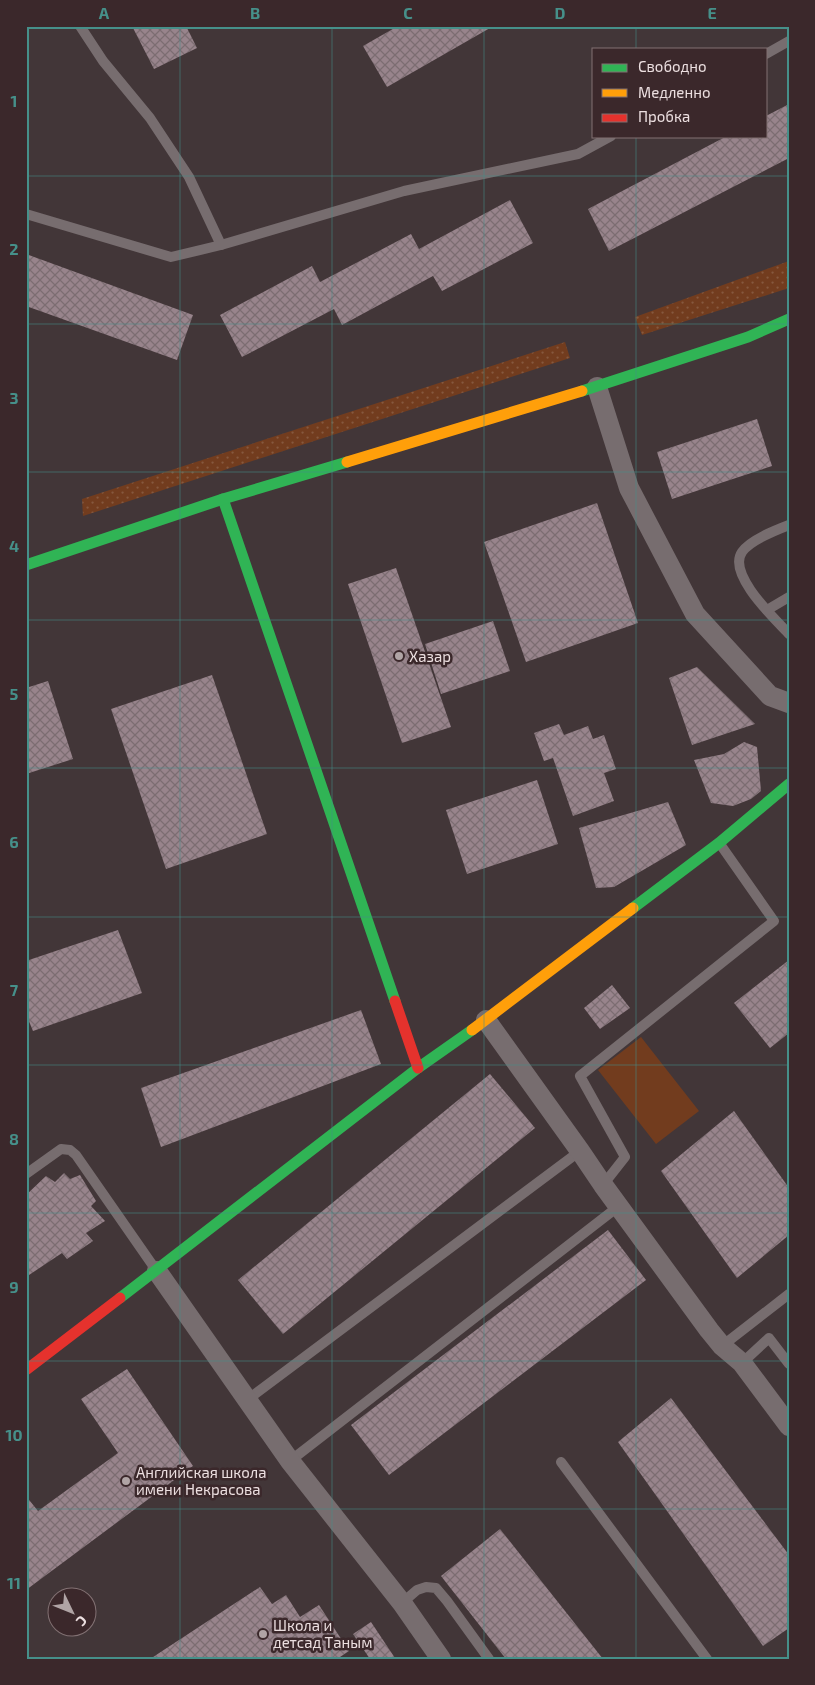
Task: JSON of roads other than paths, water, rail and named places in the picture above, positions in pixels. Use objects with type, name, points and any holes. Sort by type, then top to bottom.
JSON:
[{"type":"street","points":[[26,566],[223,500],[597,387],[748,337],[789,319]]},
{"type":"street","points":[[597,387],[630,488],[695,614],[770,696],[789,703]]},
{"type":"street","points":[[223,500],[418,1068]]},
{"type":"street","points":[[26,1370],[157,1271],[418,1068],[486,1020],[719,843],[789,784]]},
{"type":"street","points":[[486,1020],[603,1185],[722,1346],[742,1363],[789,1426]]},
{"type":"street","points":[[157,1271],[290,1461],[402,1603],[442,1659]]},
{"type":"lane","points":[[80,26],[103,61],[150,118],[189,177],[220,245]]},
{"type":"lane","points":[[768,53],[789,41]]},
{"type":"lane","points":[[26,214],[170,257],[220,245],[404,191],[578,154],[607,138]]},
{"type":"lane","points":[[789,525],[762,536],[742,551],[738,561],[742,578],[766,610],[789,634]]},
{"type":"lane","points":[[766,610],[789,597]]},
{"type":"lane","points":[[603,1185],[625,1157],[580,1076],[774,921],[719,843]]},
{"type":"lane","points":[[26,1174],[61,1149],[70,1150],[76,1155],[157,1271]]},
{"type":"lane","points":[[247,1400],[580,1151]]},
{"type":"lane","points":[[290,1461],[619,1206]]},
{"type":"lane","points":[[722,1346],[789,1294]]},
{"type":"lane","points":[[742,1363],[769,1338],[789,1364]]},
{"type":"lane","points":[[561,1462],[707,1659]]},
{"type":"lane","points":[[402,1603],[417,1590],[426,1587],[436,1588],[489,1659]]},
{"type":"place","name":"Хазар","points":[[399,656]]},
{"type":"place","name":"Английская школа имени Некрасова","points":[[126,1481]]},
{"type":"place","name":"Школа и детсад Таным","points":[[263,1634]]}]
